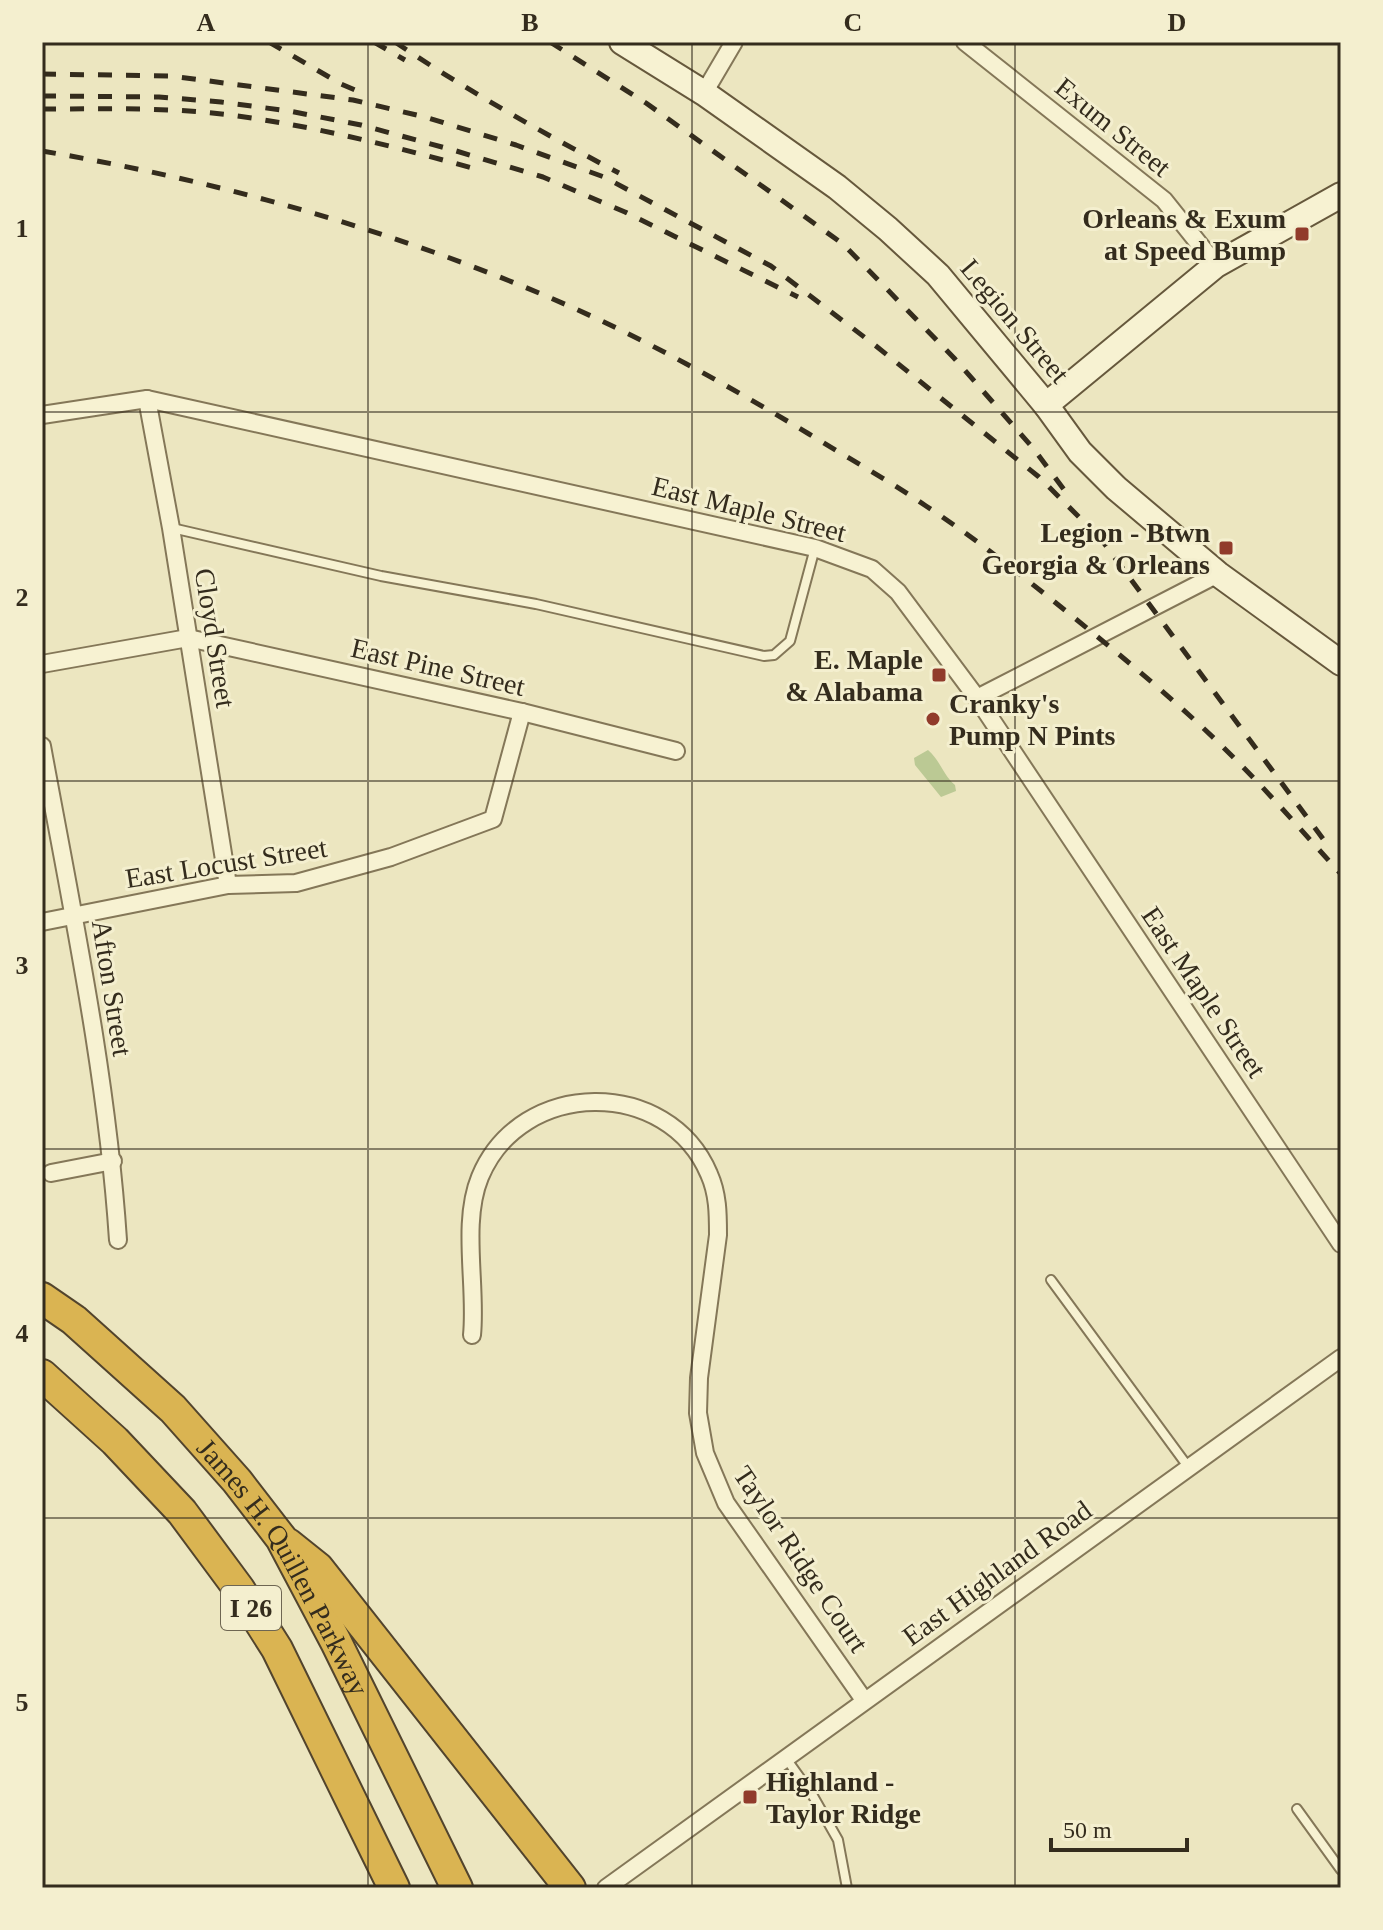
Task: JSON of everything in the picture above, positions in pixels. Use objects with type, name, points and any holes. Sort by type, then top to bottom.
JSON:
[{"type":"highway","name":"James H. Quillen Parkway","points":[[42,1298],[74,1320],[173,1409],[237,1481],[281,1538],[343,1655],[457,1888]]},
{"type":"highway","name":"James H. Quillen Parkway","points":[[42,1375],[115,1441],[182,1512],[239,1589],[277,1649],[394,1888]]},
{"type":"highway","points":[[281,1538],[318,1568],[570,1888]]},
{"type":"main road","name":"Legion Street","points":[[622,42],[704,93],[837,187],[888,229],[938,275],[1046,405],[1080,452],[1116,488],[1218,574],[1341,663]]},
{"type":"main road","points":[[1046,405],[1216,265],[1341,195]]},
{"type":"street","points":[[704,93],[734,42]]},
{"type":"street","name":"Exum Street","points":[[965,42],[1164,200],[1216,265]]},
{"type":"street","name":"East Maple Street","points":[[42,415],[147,399],[815,548],[872,569],[898,592],[977,698],[1341,1244]]},
{"type":"street","name":"Cloyd Street","points":[[147,399],[171,528],[228,885]]},
{"type":"street","points":[[977,698],[1218,574]]},
{"type":"street","points":[[42,664],[188,638]]},
{"type":"street","name":"East Pine Street","points":[[188,638],[522,712],[676,751]]},
{"type":"street","name":"East Locust Street","points":[[42,922],[228,885],[296,883],[391,857],[493,819],[522,712]]},
{"type":"street","name":"Afton Street","points":[[42,746],[74,916],[113,1161],[118,1240]]},
{"type":"street","name":"Taylor Ridge Court","points":[[472,1335],[474,1200],[480,1177],[492,1155],[510,1134],[550,1108],[575,1102],[601,1101],[632,1108],[677,1131],[709,1173],[717,1204],[718,1235],[699,1378],[698,1413],[705,1453],[726,1503],[864,1700]]},
{"type":"street","points":[[51,1173],[113,1161]]},
{"type":"street","name":"East Highland Road","points":[[606,1888],[1341,1358]]},
{"type":"lane","points":[[171,528],[381,576],[552,607],[764,656],[774,655],[790,641],[815,548]]},
{"type":"lane","points":[[1051,1280],[1189,1468]]},
{"type":"lane","points":[[785,1757],[813,1796],[838,1840],[847,1888]]},
{"type":"lane","points":[[1297,1809],[1341,1870]]},
{"type":"green space","points":[[928,750],[955,785],[956,791],[941,797],[915,765],[914,758]]},
{"type":"railway","points":[[269,42],[341,84],[367,95]]},
{"type":"railway","points":[[374,42],[405,60]]},
{"type":"railway","points":[[395,42],[505,110],[619,173]]},
{"type":"railway","points":[[550,42],[646,103],[843,244],[954,358],[1033,448],[1065,491]]},
{"type":"railway","points":[[42,74],[171,76],[353,100],[425,117],[604,177],[771,266],[1039,477],[1104,542]]},
{"type":"railway","points":[[42,96],[159,97],[221,102],[361,125],[543,177],[625,212],[798,297]]},
{"type":"railway","points":[[42,109],[160,110],[230,115],[356,138],[479,170]]},
{"type":"railway","points":[[42,151],[171,176],[362,228],[546,296],[713,378],[912,496],[1032,584],[1197,722],[1341,874]]},
{"type":"railway","points":[[1098,535],[1329,847]]},
{"type":"place","name":"Orleans & Exum at Speed Bump","points":[[1302,234]]},
{"type":"place","name":"Legion - Btwn Georgia & Orleans","points":[[1226,548]]},
{"type":"place","name":"E. Maple & Alabama","points":[[939,675]]},
{"type":"place","name":"Cranky's Pump N Pints","points":[[933,719]]},
{"type":"place","name":"Highland - Taylor Ridge","points":[[750,1797]]}]
